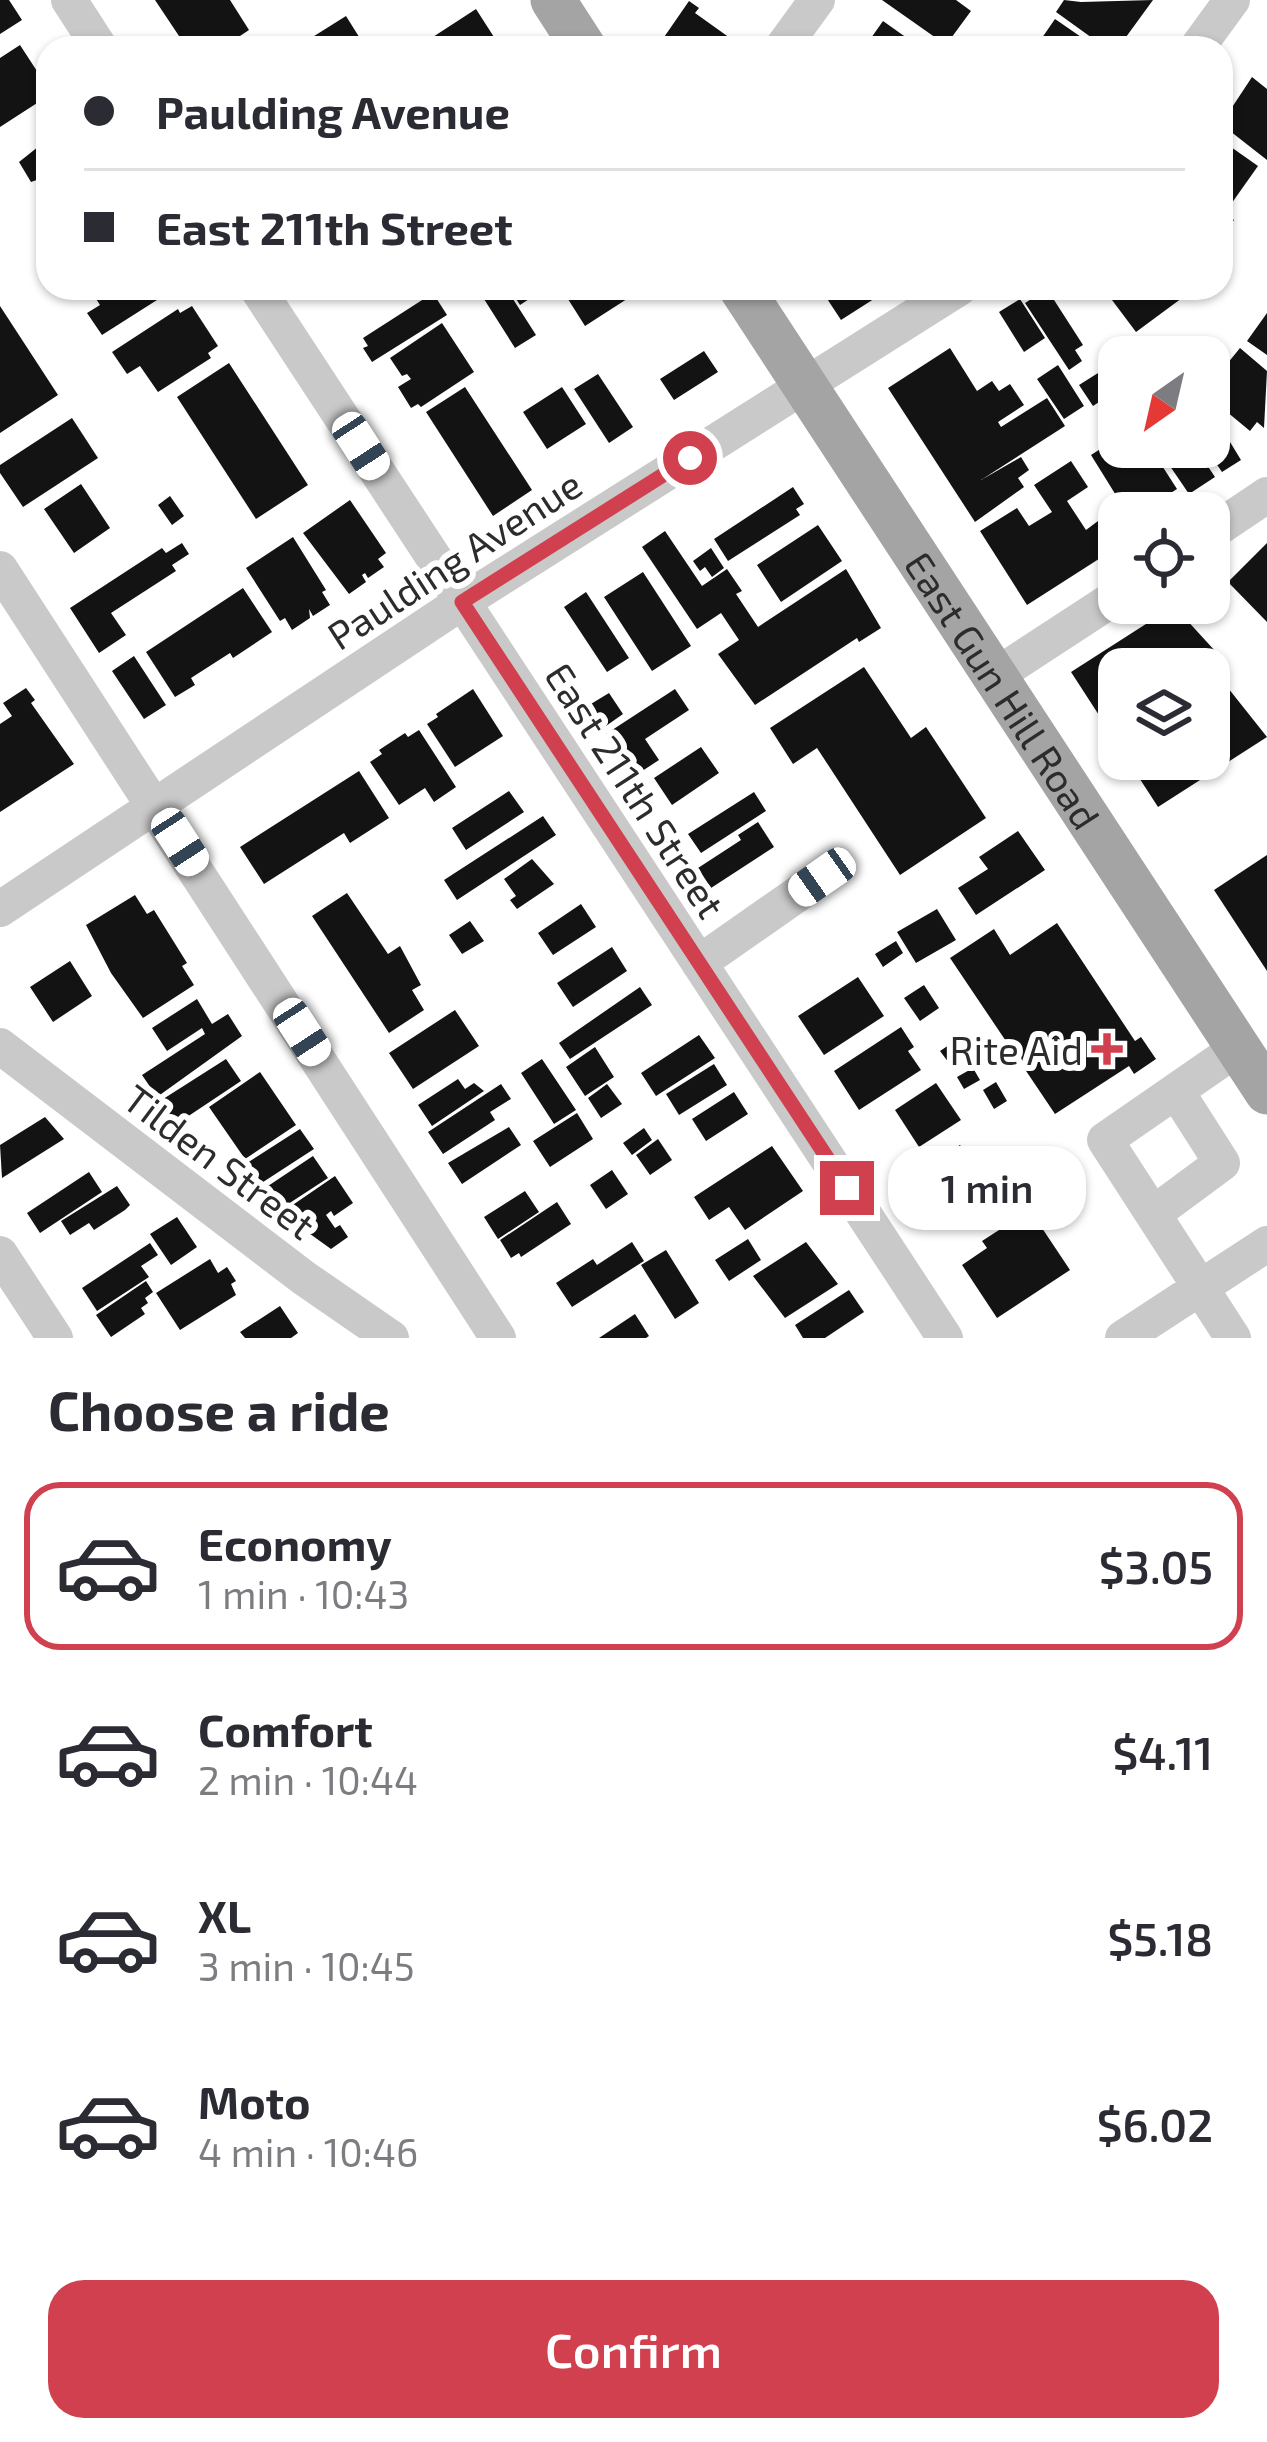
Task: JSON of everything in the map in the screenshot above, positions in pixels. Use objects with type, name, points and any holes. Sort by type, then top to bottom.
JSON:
[{"type":"main road","points":[[553,0],[576,36]]},
{"type":"main road","name":"East Gun Hill Road","points":[[749,300],[1267,1092]]},
{"type":"street","points":[[69,0],[92,36]]},
{"type":"street","points":[[791,36],[817,0]]},
{"type":"street","points":[[1206,36],[1232,0]]},
{"type":"street","name":"East 211th Street","points":[[265,300],[945,1338]]},
{"type":"street","name":"Paulding Avenue","points":[[0,909],[462,602],[940,300]]},
{"type":"street","points":[[1230,520],[1267,495]]},
{"type":"street","points":[[0,569],[498,1338]]},
{"type":"street","points":[[994,676],[1098,609]]},
{"type":"street","points":[[699,963],[822,877]]},
{"type":"street","name":"Tilden Street","points":[[0,1046],[304,1278],[391,1338]]},
{"type":"street","points":[[1233,1338],[1105,1140],[1238,1048]]},
{"type":"street","points":[[1153,1214],[1222,1163],[1176,1091]]},
{"type":"street","points":[[1123,1338],[1267,1244]]},
{"type":"street","points":[[0,1254],[55,1338]]},
{"type":"building","points":[[0,0],[9,0],[22,20],[0,34]]},
{"type":"building","points":[[155,0],[230,0],[249,30],[240,36],[179,36]]},
{"type":"building","points":[[882,0],[956,0],[971,11],[953,36],[933,36]]},
{"type":"building","points":[[1064,0],[1153,0],[1127,36],[1089,36],[1056,12]]},
{"type":"building","points":[[689,1],[699,8],[695,13],[727,36],[665,36]]},
{"type":"building","points":[[476,9],[493,36],[434,36]]},
{"type":"building","points":[[346,16],[358,36],[314,36]]},
{"type":"building","points":[[1055,19],[1080,36],[1043,36]]},
{"type":"building","points":[[883,21],[904,36],[872,36]]},
{"type":"building","points":[[20,45],[36,70],[36,104],[0,127],[0,58]]},
{"type":"building","points":[[1252,77],[1267,89],[1267,160],[1233,133],[1233,106]]},
{"type":"building","points":[[1233,148],[1258,166],[1233,201]]},
{"type":"building","points":[[36,149],[36,180],[31,182],[19,162]]},
{"type":"building","points":[[97,300],[157,300],[102,335],[87,313],[100,305]]},
{"type":"building","points":[[422,300],[437,300],[447,315],[372,362],[363,338]]},
{"type":"building","points":[[485,300],[514,300],[536,335],[515,348]]},
{"type":"building","points":[[569,300],[625,300],[585,326]]},
{"type":"building","points":[[828,300],[872,300],[841,320]]},
{"type":"building","points":[[1021,300],[1045,338],[1024,352],[999,312]]},
{"type":"building","points":[[1054,300],[1083,345],[1075,350],[1082,361],[1069,370],[1025,303]]},
{"type":"building","points":[[1112,300],[1179,300],[1136,332]]},
{"type":"building","points":[[0,306],[58,395],[0,433]]},
{"type":"building","points":[[192,306],[218,346],[208,353],[211,358],[158,392],[140,366],[127,374],[112,352],[178,309],[180,313]]},
{"type":"building","points":[[1267,313],[1267,355],[1247,341]]},
{"type":"building","points":[[442,323],[474,372],[421,407],[411,408],[398,387],[411,379],[402,376],[390,358]]},
{"type":"building","points":[[950,348],[977,391],[992,381],[999,391],[1010,384],[1024,405],[998,422],[1001,427],[1047,398],[1065,426],[981,480],[1021,457],[1029,470],[1018,478],[1024,487],[975,522],[888,388]]},
{"type":"building","points":[[1240,348],[1267,371],[1264,428],[1257,422],[1250,431],[1230,414],[1230,360]]},
{"type":"building","points":[[704,351],[718,372],[674,400],[660,379]]},
{"type":"building","points":[[229,363],[308,485],[256,519],[177,397]]},
{"type":"building","points":[[1058,365],[1084,406],[1064,419],[1037,379]]},
{"type":"building","points":[[1098,373],[1098,403],[1093,406],[1079,385]]},
{"type":"building","points":[[598,374],[633,427],[609,443],[574,389]]},
{"type":"building","points":[[465,387],[532,490],[493,516],[426,412]]},
{"type":"building","points":[[562,387],[586,424],[547,449],[523,412]]},
{"type":"building","points":[[72,418],[98,458],[23,507],[0,473],[0,465]]},
{"type":"building","points":[[1230,442],[1241,460],[1230,467]]},
{"type":"building","points":[[1071,461],[1088,487],[1067,501],[1086,530],[1098,521],[1098,560],[1027,605],[980,531],[1017,508],[1029,526],[1052,512],[1034,485]]},
{"type":"building","points":[[1099,468],[1164,468],[1177,489],[1172,492],[1114,492]]},
{"type":"building","points":[[1171,468],[1209,468],[1215,477],[1188,492]]},
{"type":"building","points":[[81,484],[110,528],[74,553],[44,509]]},
{"type":"building","points":[[793,487],[804,504],[796,509],[800,515],[728,561],[714,539]]},
{"type":"building","points":[[170,496],[184,516],[172,525],[158,505]]},
{"type":"building","points":[[350,500],[386,553],[378,559],[384,567],[368,578],[362,575],[366,582],[349,594],[303,533]]},
{"type":"building","points":[[818,525],[842,561],[781,602],[757,565]]},
{"type":"building","points":[[665,531],[702,586],[727,569],[742,591],[736,594],[758,627],[846,569],[881,628],[859,642],[857,638],[755,705],[718,654],[739,640],[721,613],[697,629],[642,547]]},
{"type":"building","points":[[293,537],[326,590],[322,592],[330,605],[313,616],[309,609],[310,618],[292,630],[285,618],[280,621],[246,568]]},
{"type":"building","points":[[182,543],[189,554],[172,565],[176,571],[111,613],[126,635],[99,653],[70,608],[162,548],[166,553]]},
{"type":"building","points":[[1267,543],[1267,622],[1230,584]]},
{"type":"building","points":[[711,548],[724,568],[712,577],[693,561]]},
{"type":"building","points":[[643,572],[691,646],[652,671],[604,597]]},
{"type":"building","points":[[243,588],[272,632],[191,678],[195,685],[175,697],[146,652]]},
{"type":"building","points":[[586,592],[629,658],[607,672],[564,607]]},
{"type":"building","points":[[1146,624],[1190,624],[1212,648],[1108,648]]},
{"type":"building","points":[[1098,655],[1098,714],[1071,672]]},
{"type":"building","points":[[134,656],[166,705],[144,719],[112,671]]},
{"type":"building","points":[[864,667],[911,738],[926,727],[986,818],[900,875],[817,748],[793,764],[770,728]]},
{"type":"building","points":[[26,688],[35,700],[31,703],[74,764],[0,812],[0,724],[12,716],[3,703]]},
{"type":"building","points":[[473,689],[503,736],[455,767],[427,724]]},
{"type":"building","points":[[675,689],[689,710],[645,739],[659,760],[633,777],[606,734]]},
{"type":"building","points":[[1230,690],[1267,737],[1230,761]]},
{"type":"building","points":[[609,693],[623,714],[596,733],[581,710]]},
{"type":"building","points":[[419,730],[456,787],[434,802],[425,788],[399,805],[370,762],[405,733],[408,737]]},
{"type":"building","points":[[701,747],[719,773],[672,805],[654,778]]},
{"type":"building","points":[[359,771],[389,818],[350,843],[344,833],[264,884],[240,847]]},
{"type":"building","points":[[1141,780],[1200,780],[1158,807]]},
{"type":"building","points":[[509,791],[524,812],[466,850],[452,828]]},
{"type":"building","points":[[754,792],[766,811],[701,853],[688,834]]},
{"type":"building","points":[[543,816],[556,835],[457,900],[444,880]]},
{"type":"building","points":[[758,822],[774,847],[711,888],[698,868],[741,840],[738,835]]},
{"type":"building","points":[[1018,831],[1045,870],[976,915],[958,888],[988,869],[979,857]]},
{"type":"building","points":[[1267,855],[1267,971],[1214,890]]},
{"type":"building","points":[[532,859],[554,884],[517,909],[510,900],[516,896],[504,879]]},
{"type":"building","points":[[347,893],[388,954],[400,946],[421,985],[412,990],[424,1010],[389,1033],[312,916]]},
{"type":"building","points":[[135,895],[147,914],[154,910],[187,963],[182,966],[194,985],[143,1018],[111,973],[86,925]]},
{"type":"building","points":[[581,904],[596,927],[553,955],[538,933]]},
{"type":"building","points":[[937,909],[956,940],[916,963],[897,932]]},
{"type":"building","points":[[470,921],[484,941],[462,954],[449,935]]},
{"type":"building","points":[[1057,923],[1135,1041],[1141,1037],[1156,1059],[1134,1074],[1129,1066],[1055,1114],[950,958],[994,929],[1010,955]]},
{"type":"building","points":[[896,941],[903,953],[883,967],[875,954]]},
{"type":"building","points":[[612,947],[627,971],[573,1007],[557,983]]},
{"type":"building","points":[[70,961],[92,996],[53,1022],[30,987]]},
{"type":"building","points":[[858,977],[884,1016],[824,1055],[798,1016]]},
{"type":"building","points":[[924,985],[939,1008],[920,1021],[904,998]]},
{"type":"building","points":[[640,987],[652,1005],[570,1059],[559,1043]]},
{"type":"building","points":[[197,999],[212,1024],[228,1014],[242,1036],[157,1097],[142,1075],[205,1034],[202,1028],[167,1051],[152,1028]]},
{"type":"building","points":[[455,1010],[479,1046],[413,1089],[389,1053]]},
{"type":"building","points":[[901,1027],[914,1047],[908,1051],[921,1070],[859,1110],[834,1071]]},
{"type":"building","points":[[699,1035],[715,1058],[656,1096],[641,1073]]},
{"type":"building","points":[[955,1041],[964,1053],[949,1063],[940,1051]]},
{"type":"building","points":[[595,1047],[614,1077],[585,1096],[566,1067]]},
{"type":"building","points":[[226,1059],[241,1081],[172,1127],[149,1108]]},
{"type":"building","points":[[542,1059],[576,1110],[554,1124],[521,1073]]},
{"type":"building","points":[[714,1064],[727,1085],[679,1115],[666,1094]]},
{"type":"building","points":[[973,1068],[980,1080],[964,1089],[957,1077]]},
{"type":"building","points":[[260,1072],[296,1125],[245,1159],[209,1107]]},
{"type":"building","points":[[458,1079],[465,1089],[474,1083],[484,1091],[432,1126],[418,1105]]},
{"type":"building","points":[[996,1082],[1007,1101],[994,1109],[983,1090]]},
{"type":"building","points":[[936,1083],[961,1120],[919,1147],[895,1110]]},
{"type":"building","points":[[501,1084],[511,1099],[490,1112],[495,1120],[443,1154],[428,1132]]},
{"type":"building","points":[[607,1084],[622,1104],[601,1118],[588,1098]]},
{"type":"building","points":[[734,1092],[748,1114],[706,1141],[692,1119]]},
{"type":"building","points":[[577,1113],[593,1139],[550,1167],[533,1141]]},
{"type":"building","points":[[45,1117],[64,1139],[2,1178],[0,1145]]},
{"type":"building","points":[[509,1127],[521,1145],[462,1184],[448,1163]]},
{"type":"building","points":[[644,1128],[652,1140],[632,1155],[623,1143]]},
{"type":"building","points":[[300,1129],[314,1149],[260,1184],[247,1163]]},
{"type":"building","points":[[658,1139],[672,1160],[650,1175],[636,1155]]},
{"type":"building","points":[[960,1145],[966,1154],[979,1146],[996,1172],[983,1180],[990,1191],[941,1222],[912,1177]]},
{"type":"building","points":[[772,1146],[803,1191],[745,1230],[729,1207],[709,1220],[694,1197]]},
{"type":"building","points":[[313,1156],[328,1178],[279,1210],[265,1188]]},
{"type":"building","points":[[612,1170],[628,1194],[606,1209],[590,1185]]},
{"type":"building","points":[[89,1172],[102,1192],[40,1233],[27,1213]]},
{"type":"building","points":[[335,1176],[353,1203],[334,1216],[331,1211],[326,1215],[348,1237],[331,1249],[281,1213]]},
{"type":"building","points":[[117,1186],[130,1205],[94,1230],[89,1223],[70,1235],[61,1221]]},
{"type":"building","points":[[525,1191],[539,1212],[498,1239],[484,1217]]},
{"type":"building","points":[[557,1202],[571,1224],[521,1257],[519,1253],[511,1258],[500,1240]]},
{"type":"building","points":[[1030,1210],[1070,1270],[997,1318],[962,1265],[987,1248],[982,1241]]},
{"type":"building","points":[[177,1217],[197,1247],[171,1265],[150,1234]]},
{"type":"building","points":[[748,1239],[761,1260],[729,1281],[715,1260]]},
{"type":"building","points":[[632,1242],[644,1261],[572,1307],[556,1283],[593,1259],[597,1265]]},
{"type":"building","points":[[806,1242],[838,1284],[785,1318],[753,1276]]},
{"type":"building","points":[[150,1243],[158,1255],[141,1266],[149,1277],[97,1311],[82,1288]]},
{"type":"building","points":[[666,1250],[699,1303],[675,1319],[641,1265]]},
{"type":"building","points":[[210,1259],[218,1273],[227,1267],[236,1281],[231,1284],[236,1295],[180,1330],[156,1293]]},
{"type":"building","points":[[146,1281],[153,1292],[141,1308],[145,1314],[111,1337],[96,1315]]},
{"type":"building","points":[[849,1290],[864,1312],[825,1338],[803,1338],[795,1325]]},
{"type":"building","points":[[280,1306],[298,1333],[291,1338],[245,1338],[240,1332]]},
{"type":"building","points":[[635,1314],[646,1338],[599,1338]]},
{"type":"place","name":"Rite Aid","points":[[1107,1049]]},
{"type":"route","points":[[690,458],[462,602],[847,1188]]}]
